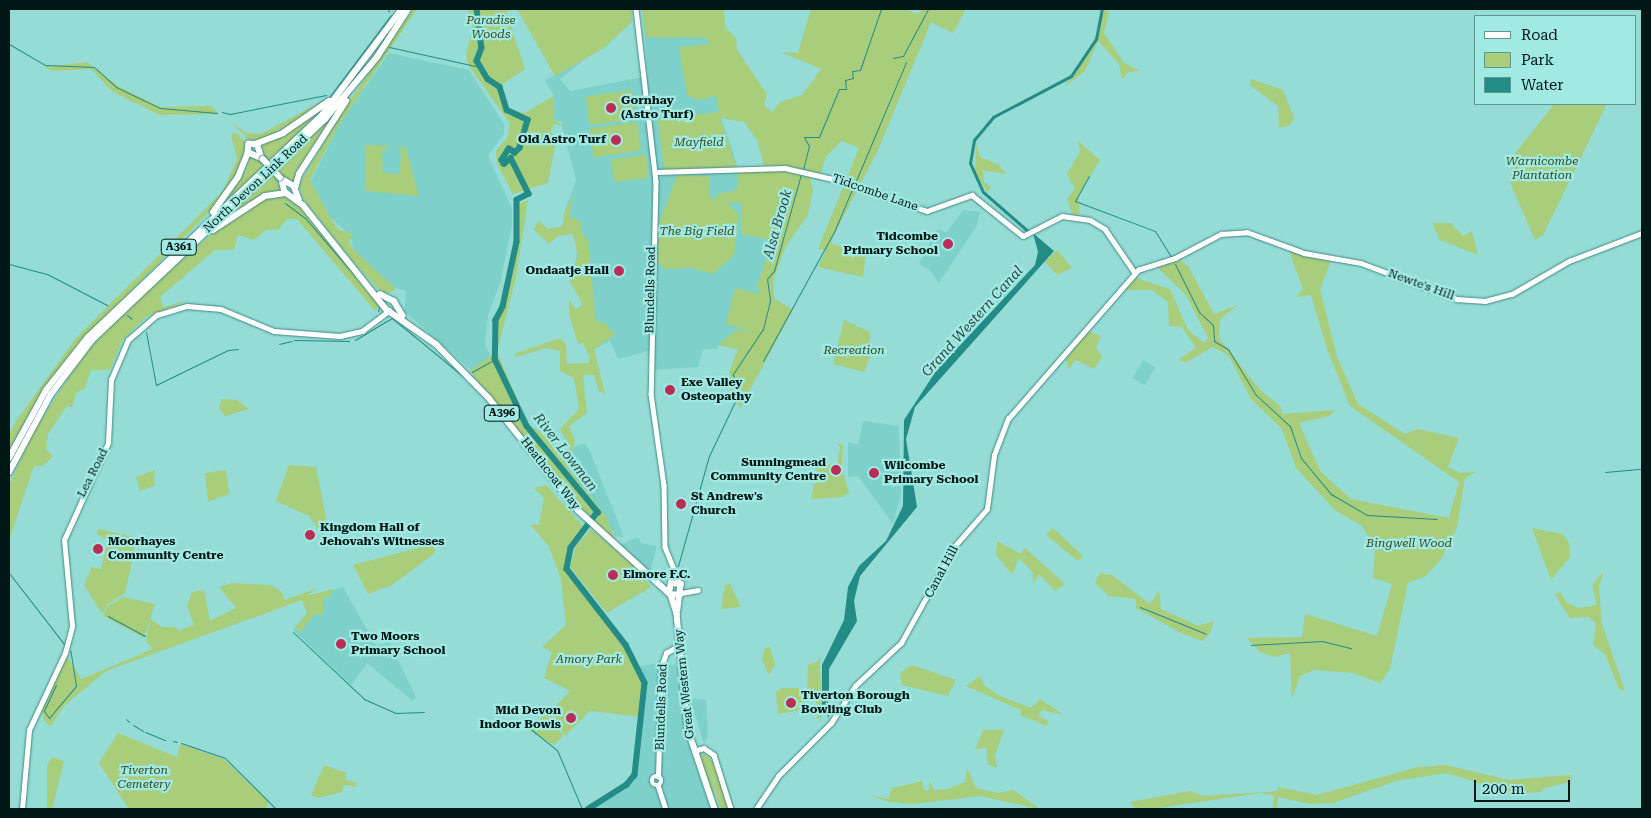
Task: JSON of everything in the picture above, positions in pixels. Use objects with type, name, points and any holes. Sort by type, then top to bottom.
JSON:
[{"type":"highway","name":"North Devon Link Road","points":[[9,458],[38,404],[78,348],[200,228],[302,135],[372,54],[402,9]]},
{"type":"highway","name":"North Devon Link Road","points":[[9,472],[34,420],[74,362],[185,250],[306,139],[366,71],[408,9]]},
{"type":"highway","points":[[255,144],[315,114],[372,54]]},
{"type":"highway","points":[[293,187],[302,168],[366,71]]},
{"type":"highway","points":[[200,228],[233,186],[248,152]]},
{"type":"highway","points":[[185,250],[258,200],[287,192]]},
{"type":"main road","points":[[262,158],[248,152],[249,144],[255,144],[262,158],[281,179],[293,187],[300,202]]},
{"type":"main road","points":[[281,179],[287,192],[300,202],[388,306]]},
{"type":"main road","points":[[287,192],[293,187]]},
{"type":"main road","points":[[287,192],[293,187]]},
{"type":"main road","name":"Heathcoat Way","points":[[388,306],[396,305],[404,318]]},
{"type":"main road","name":"Heathcoat Way","points":[[388,306],[404,318],[484,392],[587,520],[670,594]]},
{"type":"main road","points":[[658,582],[680,584]]},
{"type":"main road","name":"A396","points":[[670,583],[670,594]]},
{"type":"main road","name":"A396","points":[[680,584],[681,594]]},
{"type":"main road","points":[[670,594],[681,594]]},
{"type":"main road","name":"Great Western Way","points":[[670,594],[677,614],[694,751],[715,809]]},
{"type":"main road","name":"Great Western Way","points":[[677,614],[681,594]]},
{"type":"street","name":"Blundells Road","points":[[636,9],[656,172],[650,372],[664,484],[665,547],[673,571],[680,584]]},
{"type":"street","name":"Tidcombe Lane","points":[[656,172],[729,172],[761,167],[802,171],[848,184],[927,211],[972,195],[1018,234],[1028,235],[1062,216],[1095,221],[1106,229],[1135,273]]},
{"type":"street","name":"Newte's Hill","points":[[1135,273],[1221,234],[1258,233],[1298,251],[1361,263],[1474,302],[1512,294],[1569,261],[1642,233]]},
{"type":"street","name":"Canal Hill","points":[[756,809],[778,776],[831,723],[855,686],[901,643],[954,547],[987,509],[994,456],[1008,419],[1135,273]]},
{"type":"street","name":"Lea Road","points":[[22,809],[29,730],[65,653],[72,626],[64,540],[108,443],[111,380],[128,340],[157,315],[187,306],[221,309],[274,331],[340,336],[362,331],[379,317],[388,306]]},
{"type":"street","name":"Blundells Road","points":[[670,583],[673,571]]},
{"type":"street","points":[[680,584],[692,591]]},
{"type":"street","points":[[681,594],[698,590]]},
{"type":"street","name":"Blundells Road","points":[[666,809],[658,786],[661,667],[666,653],[680,645]]},
{"type":"street","points":[[694,751],[704,748],[714,755],[730,809]]},
{"type":"shaded area","points":[[517,9],[632,9],[632,22],[560,79],[570,91],[648,76],[642,9],[724,9],[719,112],[736,161],[745,234],[776,241],[745,351],[719,345],[717,349],[703,349],[698,367],[652,370],[652,350],[618,359],[610,341],[594,349],[575,263],[578,250],[573,234],[566,233],[564,213],[576,180],[561,122],[554,120],[554,96],[545,80],[555,75]]},
{"type":"shaded area","points":[[389,53],[469,70],[504,124],[504,134],[488,156],[512,208],[512,225],[500,284],[488,315],[485,346],[494,360],[476,375],[404,311],[406,291],[389,286],[366,264],[354,250],[350,235],[330,217],[310,183],[339,125]]},
{"type":"shaded area","name":"Tidcombe Primary School","points":[[963,210],[980,212],[977,225],[939,283],[929,269],[919,264],[937,229],[946,233]]},
{"type":"shaded area","points":[[1143,360],[1155,367],[1145,385],[1132,378]]},
{"type":"shaded area","name":"Wilcombe Primary School","points":[[863,421],[899,426],[901,494],[893,524],[858,476],[848,477],[848,442],[858,445]]},
{"type":"shaded area","points":[[584,443],[589,449],[624,537],[615,536],[568,469],[574,447]]},
{"type":"shaded area","points":[[638,537],[641,543],[657,546],[650,572],[619,546]]},
{"type":"shaded area","name":"Two Moors Primary School","points":[[343,587],[376,646],[389,642],[416,697],[413,701],[367,663],[351,685],[293,630],[307,613],[302,600]]},
{"type":"shaded area","points":[[657,663],[679,666],[685,734],[711,809],[584,809],[632,777],[644,684],[637,667]]},
{"type":"shaded area","points":[[690,698],[706,700],[708,736],[704,744]]},
{"type":"green space","points":[[413,9],[417,9],[339,125],[310,180],[339,230],[353,233],[349,242],[354,250],[396,289],[389,293],[381,292],[353,261],[304,200],[299,185],[342,112]]},
{"type":"green space","name":"Paradise Woods","points":[[468,9],[514,9],[506,12],[525,69],[500,86],[510,110],[525,113],[554,96],[554,120],[562,125],[554,124],[551,130],[555,147],[548,183],[513,194],[497,164],[496,151],[508,137],[510,123],[468,65],[466,54],[472,29]]},
{"type":"green space","points":[[517,9],[632,9],[632,22],[604,48],[555,76]]},
{"type":"green space","name":"Mayfield","points":[[642,9],[724,9],[725,27],[736,38],[737,50],[767,94],[764,105],[772,112],[780,102],[802,95],[821,69],[781,52],[798,53],[811,9],[904,9],[918,14],[922,9],[966,9],[953,33],[931,22],[879,148],[833,237],[831,244],[866,253],[863,277],[818,267],[826,250],[818,249],[859,148],[841,141],[826,157],[821,173],[764,165],[757,140],[744,122],[720,118],[737,169],[664,169],[658,119],[719,112],[716,96],[700,100],[688,96],[681,63],[680,47],[710,44],[706,38],[646,37]]},
{"type":"green space","points":[[1104,9],[1109,12],[1104,33],[1124,63],[1140,71],[1128,72],[1122,80],[1119,64],[1098,41],[1085,71],[1064,87],[1092,50]]},
{"type":"green space","points":[[87,62],[118,86],[160,107],[211,106],[219,114],[160,115],[113,92],[91,69],[52,71],[44,67]]},
{"type":"green space","points":[[1251,79],[1283,90],[1294,118],[1290,125],[1279,128],[1278,106],[1250,85]]},
{"type":"green space","name":"Gornhay (Astro Turf)","points":[[632,90],[636,119],[589,125],[585,97]]},
{"type":"green space","points":[[326,99],[308,115],[261,140],[248,139],[230,121],[246,133],[261,134]]},
{"type":"green space","name":"Warnicombe Plantation","points":[[1553,105],[1607,105],[1543,235],[1535,240],[1509,180],[1514,155]]},
{"type":"green space","points":[[320,112],[271,161],[262,153],[262,145]]},
{"type":"green space","points":[[335,113],[294,183],[284,178],[278,170]]},
{"type":"green space","name":"Old Astro Turf","points":[[637,122],[641,151],[594,157],[589,129]]},
{"type":"green space","points":[[235,132],[245,142],[245,157],[232,184],[210,211],[81,341],[48,383],[9,449],[9,435],[16,421],[76,338],[223,191],[237,159],[231,135]]},
{"type":"green space","points":[[1078,141],[1100,160],[1078,196],[1080,215],[1072,214],[1067,199],[1075,189],[1067,174],[1080,152]]},
{"type":"green space","points":[[976,144],[980,157],[999,165],[1006,174],[983,170],[984,182],[991,187],[987,192],[975,171]]},
{"type":"green space","points":[[365,145],[390,146],[382,152],[383,173],[400,174],[401,149],[395,146],[406,148],[419,196],[365,191]]},
{"type":"green space","points":[[250,155],[266,166],[224,204],[247,168]]},
{"type":"green space","points":[[646,155],[649,178],[614,182],[611,159]]},
{"type":"green space","points":[[748,170],[787,170],[809,175],[813,190],[808,215],[786,246],[773,281],[774,298],[793,310],[741,407],[729,398],[730,370],[738,349],[718,345],[736,330],[749,331],[726,324],[735,288],[760,294],[757,285],[773,240],[741,234],[741,203],[727,203],[714,195],[737,190],[738,172]]},
{"type":"green space","points":[[273,174],[282,191],[218,224],[244,201]]},
{"type":"green space","name":"The Big Field","points":[[677,175],[709,176],[710,198],[723,200],[739,214],[734,255],[713,274],[691,268],[665,269],[657,261],[659,224]]},
{"type":"green space","points":[[574,195],[569,216],[582,223],[581,231],[588,241],[596,321],[605,323],[615,335],[594,349],[605,394],[599,391],[594,375],[583,375],[587,413],[569,426],[575,441],[568,468],[605,515],[617,543],[595,522],[599,514],[590,517],[557,480],[470,371],[495,353],[498,316],[512,279],[519,236],[519,204],[528,200],[516,277],[497,352],[528,424],[543,434],[561,459],[567,455],[570,447],[560,429],[579,409],[574,378],[560,371],[560,351],[546,348],[516,357],[514,354],[560,338],[566,344],[567,364],[588,363],[590,358],[583,343],[578,344],[569,314],[569,300],[576,309],[583,305],[569,280],[578,256],[573,234],[558,236],[549,244],[534,230],[538,221],[548,229],[563,226],[564,213]]},
{"type":"green space","points":[[286,196],[297,202],[379,306],[375,311],[297,219],[287,219],[278,230],[266,230],[254,240],[238,235],[234,250],[215,250],[160,297],[163,307],[189,300],[146,317],[122,341],[110,370],[91,370],[85,388],[76,393],[72,407],[67,406],[48,434],[46,449],[53,456],[43,466],[34,466],[9,540],[9,485],[34,431],[79,361],[122,313],[214,232],[267,198]]},
{"type":"green space","points":[[1432,223],[1451,223],[1463,236],[1472,231],[1478,255],[1440,240]]},
{"type":"green space","name":"Bingwell Wood","points":[[1288,248],[1300,255],[1332,258],[1320,289],[1337,357],[1358,404],[1405,434],[1417,429],[1459,438],[1448,467],[1460,473],[1476,472],[1465,478],[1457,528],[1442,558],[1426,576],[1408,583],[1390,669],[1380,683],[1353,673],[1314,670],[1300,676],[1292,699],[1290,653],[1274,657],[1260,652],[1247,638],[1302,637],[1305,614],[1377,636],[1392,584],[1373,578],[1375,548],[1362,526],[1335,510],[1296,468],[1282,429],[1251,399],[1228,355],[1212,347],[1186,363],[1179,359],[1196,348],[1182,327],[1169,326],[1168,302],[1152,290],[1124,290],[1129,282],[1133,277],[1170,289],[1188,330],[1204,343],[1208,338],[1186,295],[1156,266],[1180,260],[1188,266],[1214,314],[1238,305],[1220,319],[1219,338],[1260,390],[1281,407],[1282,414],[1335,410],[1329,416],[1299,423],[1320,471],[1351,499],[1449,518],[1459,482],[1350,406],[1327,349],[1311,295],[1296,297],[1303,289]]},
{"type":"green space","points":[[1057,250],[1072,268],[1057,275],[1045,262]]},
{"type":"green space","name":"Recreation","points":[[844,320],[870,332],[870,358],[864,372],[833,364]]},
{"type":"green space","points":[[1088,331],[1101,336],[1096,347],[1102,357],[1094,369],[1076,360],[1068,369],[1066,359]]},
{"type":"green space","points":[[222,399],[237,400],[249,409],[225,416],[219,408]]},
{"type":"green space","points":[[836,443],[843,445],[842,469],[849,492],[842,497],[811,499],[818,462],[837,466],[840,447]]},
{"type":"green space","points":[[289,465],[316,467],[326,517],[323,536],[309,516],[276,501]]},
{"type":"green space","points":[[155,470],[154,486],[140,491],[136,477]]},
{"type":"green space","points":[[226,470],[229,494],[208,502],[205,473]]},
{"type":"green space","name":"Amory Park","points":[[546,485],[585,528],[569,547],[565,570],[575,578],[633,660],[644,684],[640,717],[590,711],[565,736],[551,711],[570,691],[544,678],[552,652],[542,647],[566,625],[561,579],[549,547],[530,524],[539,525],[544,498],[534,488]]},
{"type":"green space","points":[[1053,528],[1083,556],[1078,561],[1046,535]]},
{"type":"green space","points":[[1532,528],[1563,534],[1569,543],[1570,557],[1551,580]]},
{"type":"green space","points":[[98,529],[134,537],[136,544],[125,593],[108,604],[102,614],[84,585],[92,567],[101,569],[107,543],[112,543],[97,534]]},
{"type":"green space","points":[[591,529],[637,568],[651,587],[607,613],[570,567],[576,546]]},
{"type":"green space","points":[[997,541],[1020,554],[1025,548],[1065,584],[1055,591],[1039,574],[1033,584],[1033,573],[1019,558],[1012,574],[996,555]]},
{"type":"green space","points":[[433,544],[435,553],[392,585],[368,594],[353,565]]},
{"type":"green space","points":[[1604,571],[1599,586],[1602,624],[1625,691],[1619,689],[1605,654],[1593,645],[1596,623],[1588,617],[1570,618],[1555,595],[1560,592],[1567,603],[1578,608],[1597,605],[1592,585]]},
{"type":"green space","points":[[1100,573],[1112,575],[1150,604],[1159,590],[1161,609],[1198,626],[1214,621],[1210,633],[1203,641],[1183,634],[1136,608],[1136,599],[1109,596],[1095,583]]},
{"type":"green space","points":[[232,583],[270,585],[281,591],[285,600],[318,588],[306,596],[334,589],[329,597],[323,597],[323,615],[315,614],[300,632],[295,628],[307,613],[302,600],[106,671],[64,706],[51,726],[45,722],[41,711],[67,655],[81,679],[153,649],[146,641],[150,619],[162,627],[176,627],[178,631],[193,625],[196,630],[187,606],[192,592],[204,590],[210,621],[236,608],[219,587]]},
{"type":"green space","points":[[730,584],[741,607],[721,609],[725,585]]},
{"type":"green space","points":[[123,597],[155,604],[144,638],[103,616],[108,606]]},
{"type":"green space","points":[[770,647],[775,664],[769,675],[762,659],[765,648]]},
{"type":"green space","points":[[820,656],[819,705],[821,666],[822,709],[829,720],[819,706],[822,717],[817,719],[816,701],[809,700],[807,692],[808,665],[818,661]]},
{"type":"green space","points":[[912,665],[956,680],[948,696],[902,685],[900,673]]},
{"type":"green space","points":[[980,676],[984,685],[998,695],[1031,708],[1040,699],[1064,715],[1042,710],[1038,715],[1048,721],[1047,726],[1020,715],[1021,710],[966,686]]},
{"type":"green space","name":"Tiverton Borough Bowling Club","points":[[782,688],[800,688],[807,709],[778,714],[776,692]]},
{"type":"green space","points":[[549,710],[563,736],[554,745],[529,730]]},
{"type":"green space","points":[[983,730],[1004,730],[995,756],[997,768],[988,764],[986,747],[975,750]]},
{"type":"green space","name":"Tiverton Cemetery","points":[[118,733],[177,757],[180,744],[224,759],[268,801],[266,809],[129,809],[99,763]]},
{"type":"green space","points":[[702,752],[715,763],[728,809],[719,807],[710,767],[716,801],[701,763]]},
{"type":"green space","points":[[52,757],[64,761],[52,809],[47,809],[47,766]]},
{"type":"green space","points":[[324,765],[347,773],[345,780],[357,783],[356,787],[344,785],[342,792],[319,798],[311,795]]},
{"type":"green space","points":[[1446,765],[1509,780],[1570,775],[1572,781],[1542,789],[1542,792],[1513,794],[1447,773],[1396,781],[1333,803],[1310,804],[1278,797],[1277,809],[1273,809],[1274,795],[1260,793],[1152,809],[1136,809],[1130,802],[1190,791],[1203,796],[1278,791],[1278,787],[1317,795],[1418,767]]},
{"type":"green space","points":[[967,768],[976,788],[998,793],[1013,790],[1040,809],[980,796],[914,804],[889,802],[866,794],[888,799],[892,788],[923,781],[923,790],[929,790],[930,781],[934,790],[948,789],[965,782]]},
{"type":"water","points":[[1033,233],[1054,251],[915,407],[906,439],[917,507],[860,576],[854,601],[857,621],[829,669],[829,718],[822,709],[822,665],[844,620],[848,587],[859,566],[886,541],[903,506],[904,420],[936,371],[1035,265],[1038,252]]},
{"type":"waterway","name":"River Lowman","points":[[477,9],[482,48],[477,61],[488,79],[500,87],[507,110],[528,120],[520,148],[515,153],[509,149],[502,160],[504,164],[511,158],[529,194],[517,200],[517,242],[503,307],[496,320],[495,359],[527,426],[598,512],[571,548],[567,569],[626,645],[645,683],[635,775],[627,785],[589,809]]},
{"type":"waterway","name":"Alsa Brook","points":[[803,170],[809,146],[804,137],[819,137],[839,89],[846,89],[845,80],[853,78],[852,71],[860,70],[881,9]]},
{"type":"waterway","points":[[893,58],[903,56],[928,9]]},
{"type":"waterway","name":"Grand Western Canal","points":[[1030,233],[983,192],[970,163],[974,140],[993,117],[1071,76],[1096,39],[1102,9]]},
{"type":"waterway","points":[[330,96],[391,15]]},
{"type":"waterway","points":[[9,44],[45,65],[94,67],[116,87],[160,108],[217,113]]},
{"type":"waterway","points":[[389,47],[480,67]]},
{"type":"waterway","points":[[855,183],[906,62]]},
{"type":"waterway","points":[[222,112],[230,114],[326,95]]},
{"type":"waterway","name":"Alsa Brook","points":[[678,566],[709,456],[739,393],[733,374],[763,329],[770,300],[767,279],[774,271],[801,174]]},
{"type":"waterway","points":[[1089,176],[1075,201],[1155,231],[1171,257]]},
{"type":"waterway","points":[[763,361],[834,232],[853,187]]},
{"type":"waterway","points":[[285,203],[305,218],[357,278]]},
{"type":"waterway","points":[[9,264],[47,274],[107,305]]},
{"type":"waterway","points":[[1175,264],[1199,312],[1213,325],[1214,341],[1228,349],[1256,395],[1290,426],[1301,458],[1331,494],[1367,515],[1437,519]]},
{"type":"waterway","points":[[378,311],[380,305]]},
{"type":"waterway","points":[[127,315],[132,319]]},
{"type":"waterway","points":[[355,340],[392,318],[465,378]]},
{"type":"waterway","points":[[146,332],[156,385],[228,350],[238,349]]},
{"type":"waterway","points":[[294,340],[349,341]]},
{"type":"waterway","points":[[279,344],[292,341]]},
{"type":"waterway","points":[[472,372],[495,359]]},
{"type":"waterway","points":[[1605,472],[1642,469]]},
{"type":"waterway","points":[[9,573],[64,644]]},
{"type":"waterway","points":[[1140,607],[1206,634]]},
{"type":"waterway","points":[[108,616],[145,636]]},
{"type":"waterway","points":[[293,632],[364,699],[395,713],[424,712]]},
{"type":"waterway","points":[[1251,645],[1322,641],[1351,648]]},
{"type":"waterway","points":[[56,685],[44,711],[49,718],[76,686],[70,650]]},
{"type":"waterway","points":[[126,719],[129,722]]},
{"type":"waterway","points":[[523,723],[557,750],[582,809]]},
{"type":"waterway","points":[[133,725],[143,731]]},
{"type":"waterway","points":[[145,732],[165,740]]},
{"type":"waterway","points":[[173,741],[177,742]]},
{"type":"waterway","points":[[181,743],[225,758],[276,809]]},
{"type":"place","name":"Gornhay (Astro Turf)","points":[[611,108]]},
{"type":"place","name":"Old Astro Turf","points":[[616,140]]},
{"type":"place","name":"Tidcombe Primary School","points":[[948,244]]},
{"type":"place","name":"Ondaatje Hall","points":[[619,271]]},
{"type":"place","name":"Exe Valley Osteopathy","points":[[670,390]]},
{"type":"place","name":"Sunningmead Community Centre","points":[[836,470]]},
{"type":"place","name":"Wilcombe Primary School","points":[[874,473]]},
{"type":"place","name":"St Andrew's Church","points":[[681,504]]},
{"type":"place","name":"Kingdom Hall of Jehovah's Witnesses","points":[[310,535]]},
{"type":"place","name":"Moorhayes Community Centre","points":[[98,549]]},
{"type":"place","name":"Elmore F.C.","points":[[613,575]]},
{"type":"place","name":"Two Moors Primary School","points":[[341,644]]},
{"type":"place","name":"Tiverton Borough Bowling Club","points":[[791,703]]},
{"type":"place","name":"Mid Devon Indoor Bowls","points":[[571,718]]}]
